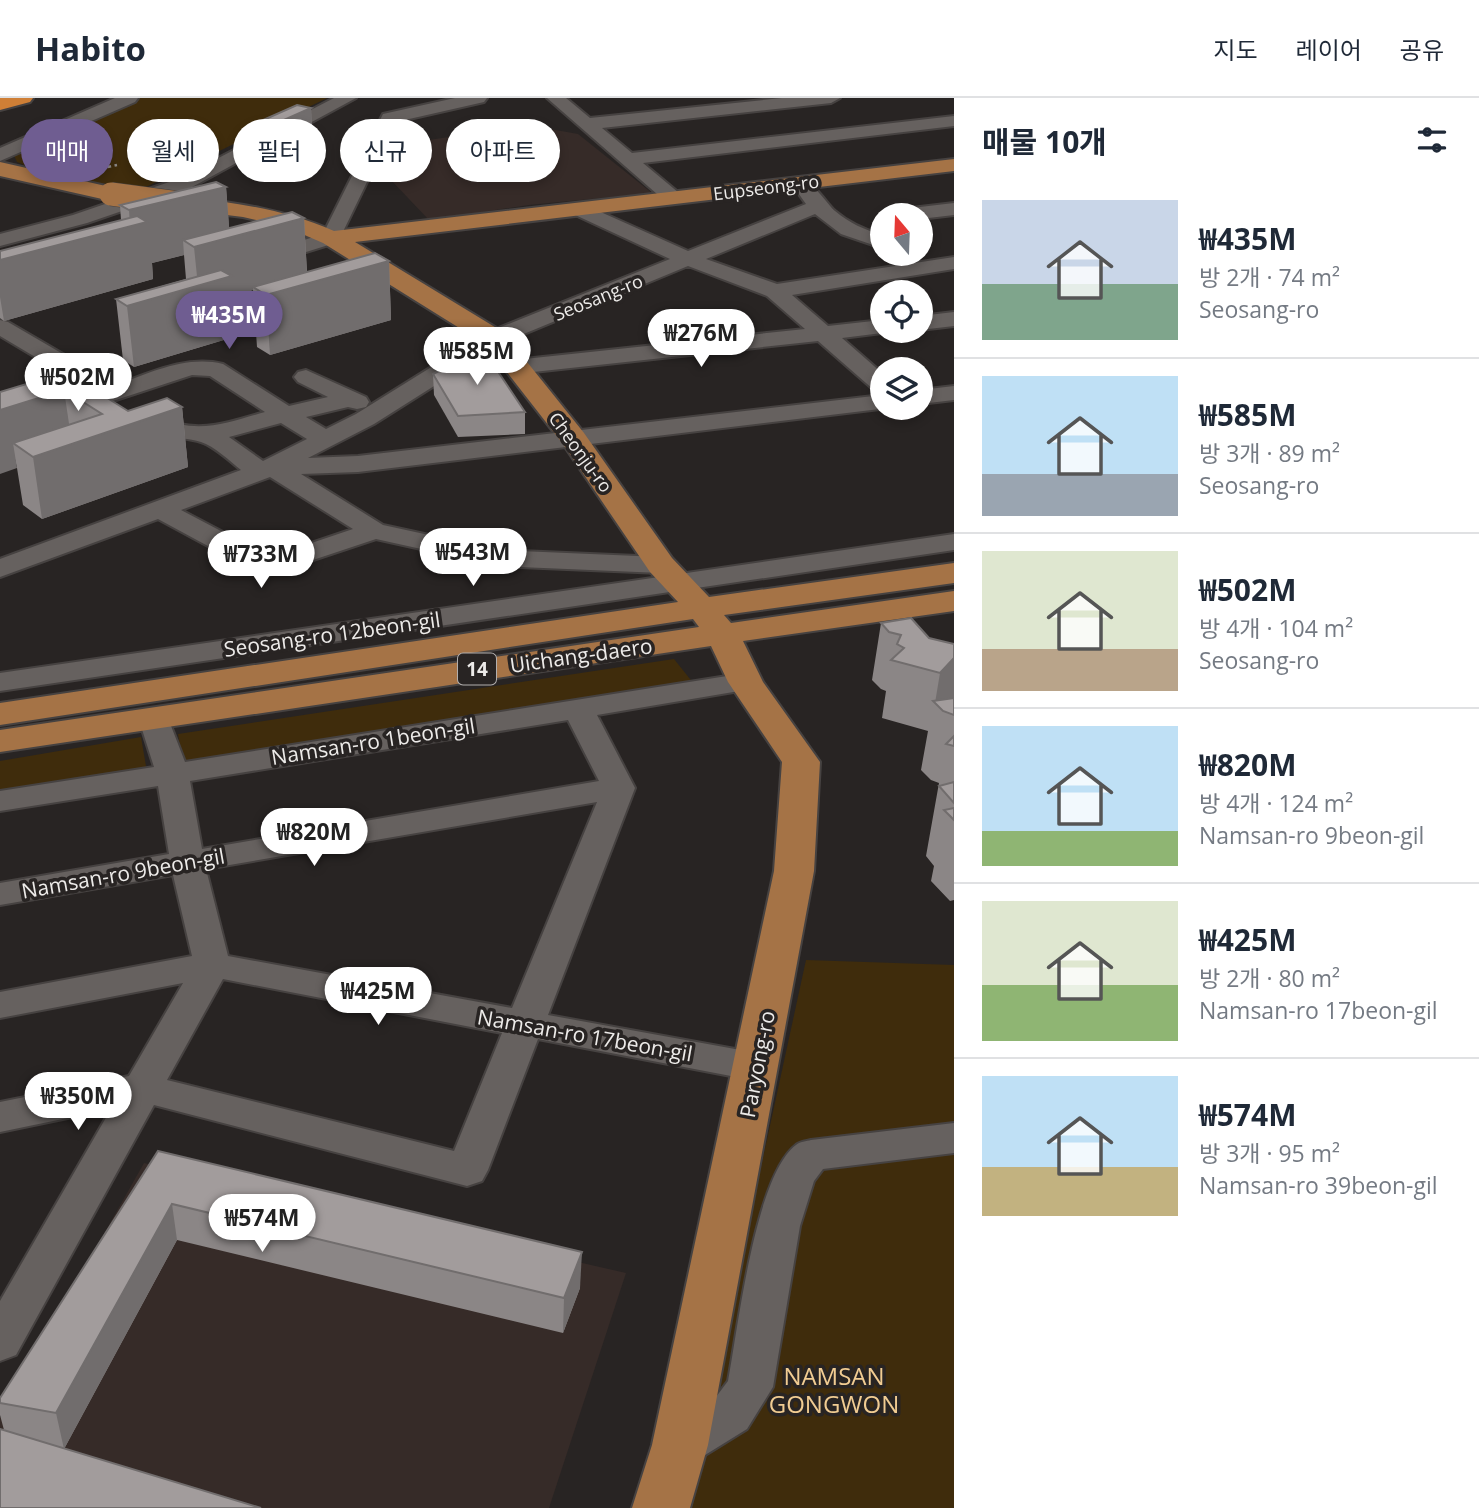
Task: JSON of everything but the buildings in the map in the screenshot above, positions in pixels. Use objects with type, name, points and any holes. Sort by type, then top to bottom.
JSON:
[{"type":"highway","points":[[0,104],[23,98]]},
{"type":"main road","name":"Eupseong-ro","points":[[331,238],[954,165]]},
{"type":"main road","name":"Cheonju-ro","points":[[0,169],[111,194],[243,211],[294,222],[331,238],[494,338],[692,598]]},
{"type":"main road","name":"Uichang-daero","points":[[0,714],[692,598],[954,573]]},
{"type":"main road","name":"Uichang-daero","points":[[0,741],[155,720],[430,676],[692,598],[954,601]]},
{"type":"main road","name":"Paryong-ro","points":[[661,1508],[680,1445],[794,871],[801,762],[692,598]]},
{"type":"street","points":[[0,155],[129,98]]},
{"type":"street","points":[[0,240],[80,219],[185,183],[347,98]]},
{"type":"street","points":[[242,266],[331,238],[389,118],[382,98]]},
{"type":"street","points":[[389,118],[478,98]]},
{"type":"street","points":[[556,98],[564,98]]},
{"type":"street","points":[[556,98],[672,197]]},
{"type":"street","points":[[587,124],[768,101],[831,98]]},
{"type":"street","points":[[768,101],[788,115],[852,132]]},
{"type":"street","points":[[628,159],[954,121]]},
{"type":"street","points":[[801,183],[836,224],[870,238]]},
{"type":"street","name":"Seosang-ro","points":[[3,565],[266,469],[377,411],[494,338],[818,206]]},
{"type":"street","points":[[578,209],[690,260],[775,290],[870,374]]},
{"type":"street","points":[[933,211],[954,209]]},
{"type":"street","points":[[836,224],[870,219]]},
{"type":"street","points":[[933,251],[954,253]]},
{"type":"street","points":[[775,290],[954,263]]},
{"type":"street","points":[[933,321],[954,319]]},
{"type":"street","points":[[0,327],[113,393]]},
{"type":"street","points":[[514,367],[870,328]]},
{"type":"street","points":[[0,431],[190,368],[202,367],[215,369],[325,440]]},
{"type":"street","points":[[306,377],[377,411]]},
{"type":"street","points":[[933,395],[954,393]]},
{"type":"street","points":[[0,405],[139,416],[172,431],[209,435],[352,399]]},
{"type":"street","points":[[266,469],[358,464],[870,403]]},
{"type":"street","points":[[209,435],[374,531],[692,598]]},
{"type":"street","points":[[159,509],[268,567],[374,531]]},
{"type":"street","name":"Seosang-ro 12beon-gil","points":[[0,682],[692,598],[954,542]]},
{"type":"street","name":"Namsan-ro 1beon-gil","points":[[0,801],[746,682]]},
{"type":"street","points":[[0,1117],[143,1088],[467,1170],[619,788],[578,708]]},
{"type":"street","points":[[0,1342],[212,965],[187,861],[172,773],[155,720]]},
{"type":"street","name":"Namsan-ro 9beon-gil","points":[[0,894],[619,788]]},
{"type":"street","name":"Namsan-ro 17beon-gil","points":[[0,1005],[212,965],[757,1067]]},
{"type":"street","points":[[680,1445],[730,1415],[750,1387],[779,1226],[795,1176],[811,1155],[954,1138]]},
{"type":"shaded area","points":[[560,131],[578,134],[652,193],[482,212],[485,216],[464,218],[458,215],[428,219],[393,182],[432,182],[432,140],[446,137],[446,182],[560,182]]},
{"type":"shaded area","points":[[144,1163],[626,1273],[549,1508],[0,1508],[0,1418]]},
{"type":"green space","points":[[137,98],[327,98],[284,119],[233,119],[233,144],[219,151],[219,119],[127,119],[127,182],[156,182],[146,187],[93,182],[113,182],[113,119],[90,119]]},
{"type":"green space","points":[[21,149],[21,164],[17,162],[13,153]]},
{"type":"green space","points":[[674,659],[694,684],[183,765],[178,734]]},
{"type":"green space","points":[[141,737],[147,772],[0,796],[0,761]]},
{"type":"green space","name":"NAMSAN GONGWON","points":[[806,960],[954,965],[954,1508],[687,1508]]}]
